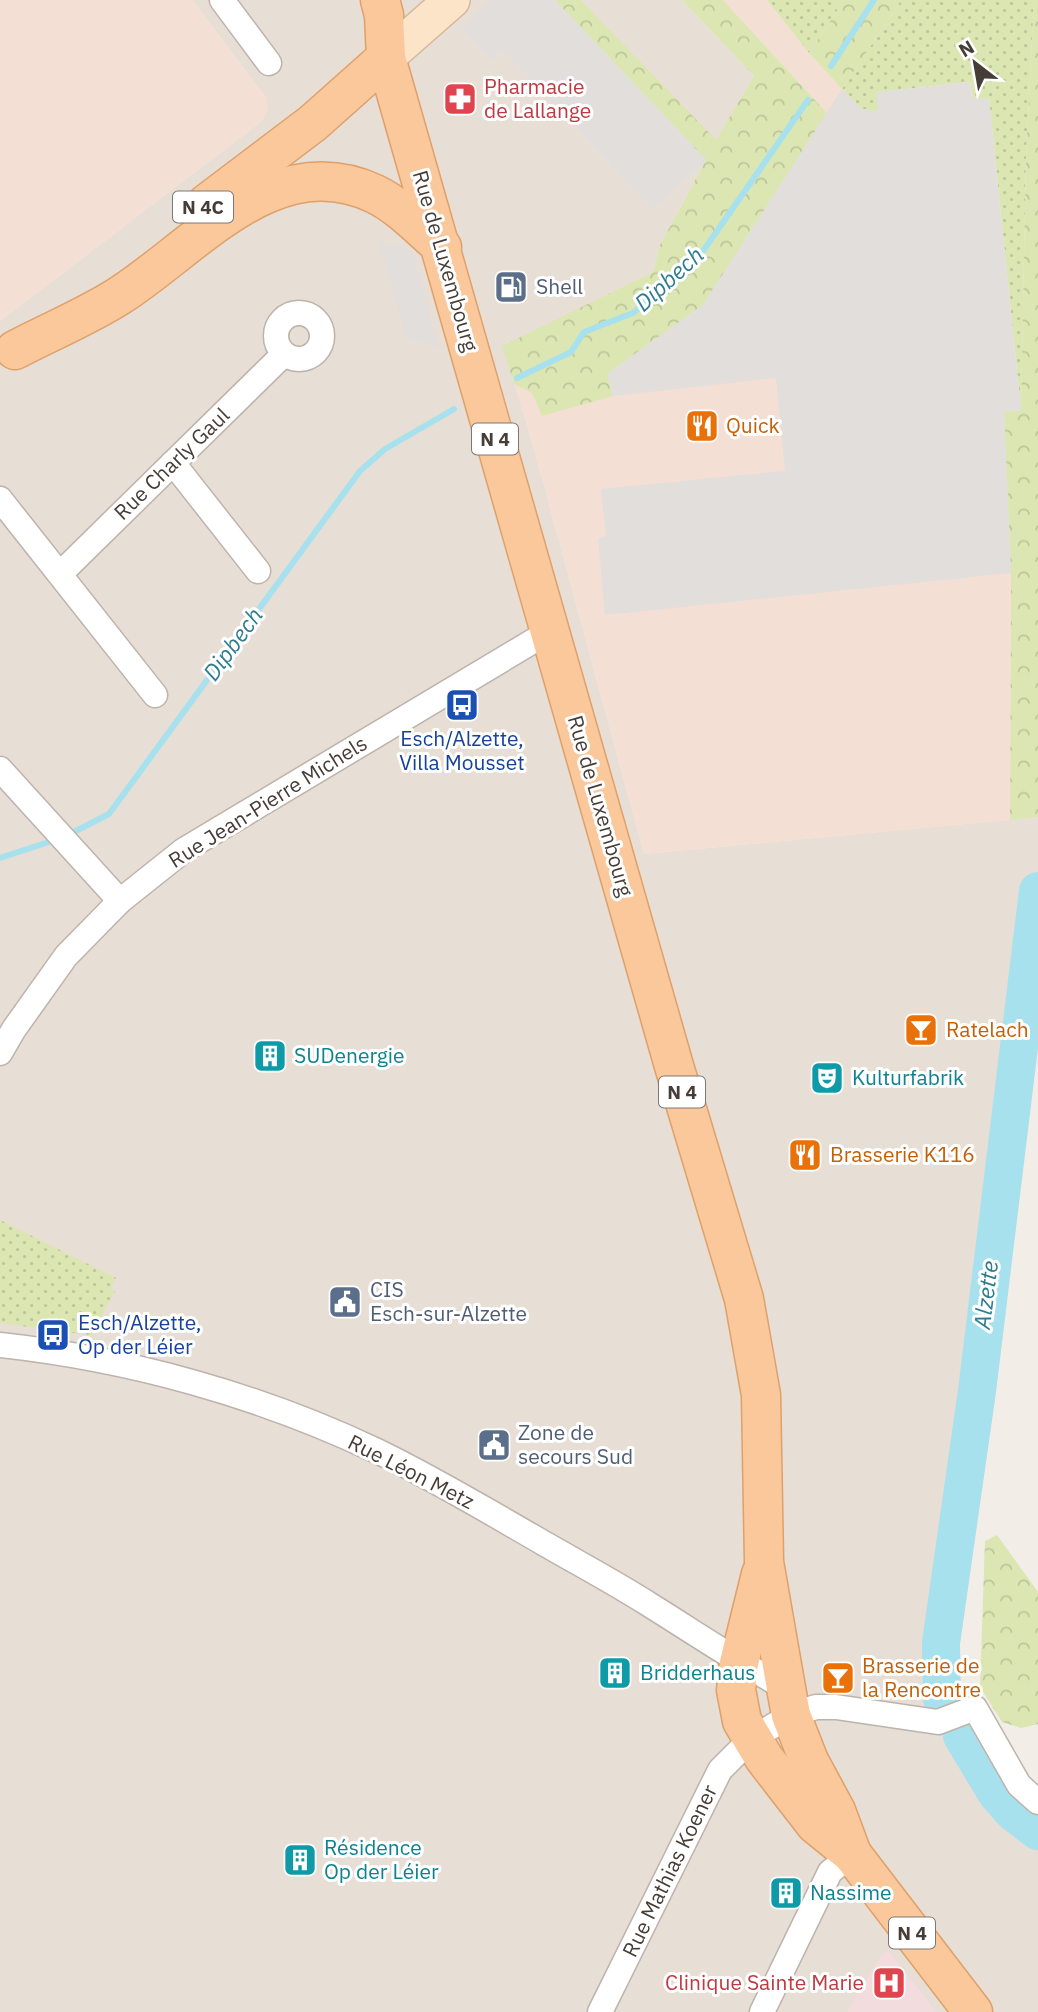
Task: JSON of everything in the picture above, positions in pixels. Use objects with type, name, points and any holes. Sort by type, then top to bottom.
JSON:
[{"type":"main road","name":"Rue de Luxembourg","points":[[356,0],[362,22],[386,58]]},
{"type":"main road","name":"Rue de Luxembourg","points":[[380,0],[384,15],[386,58],[674,1066],[744,1299],[761,1395],[764,1562]]},
{"type":"main road","points":[[386,58],[452,0]]},
{"type":"main road","name":"N 4C","points":[[7,355],[313,123],[386,58]]},
{"type":"main road","points":[[7,355],[118,297],[243,205],[283,186],[321,181],[375,194],[403,212],[442,247]]},
{"type":"main road","name":"N 4","points":[[764,1562],[739,1663],[736,1690],[742,1721],[751,1739],[815,1824],[852,1854],[973,2012]]},
{"type":"main road","name":"N 4","points":[[764,1562],[789,1702],[809,1761],[835,1811],[852,1854]]},
{"type":"street","points":[[222,0],[269,63]]},
{"type":"street","name":"Rue Charly Gaul","points":[[60,574],[284,355]]},
{"type":"street","points":[[173,463],[258,571]]},
{"type":"street","points":[[0,499],[155,695]]},
{"type":"street","name":"Rue Jean-Pierre Michels","points":[[0,1053],[66,956],[120,901],[184,850],[550,631]]},
{"type":"street","points":[[0,769],[120,901]]},
{"type":"street","name":"Rue Léon Metz","points":[[0,1345],[69,1354],[168,1376],[318,1425],[377,1451],[649,1604],[739,1663],[789,1702]]},
{"type":"street","points":[[789,1702],[938,1722],[975,1707],[1018,1785],[1038,1802]]},
{"type":"street","name":"Rue Mathias Koener","points":[[600,2012],[720,1770],[789,1702]]},
{"type":"street","points":[[762,2012],[830,1872],[852,1854]]},
{"type":"shaded area","points":[[0,0],[192,0],[267,99],[268,110],[262,121],[0,321]]},
{"type":"shaded area","points":[[192,0],[555,0],[706,160],[660,245],[653,272],[503,347],[531,438],[644,854],[1038,817],[1038,891],[977,1391],[941,1643],[942,1699],[997,1794],[1013,1812],[1038,1831],[1038,2012],[0,2012],[0,321],[262,121],[267,99]]},
{"type":"shaded area","points":[[490,0],[555,0],[706,160],[653,209],[503,50],[492,60],[461,27]]},
{"type":"shaded area","points":[[581,0],[682,0],[754,76],[716,141]]},
{"type":"shaded area","points":[[723,0],[767,0],[809,53],[860,108],[877,92],[1005,412],[1011,573],[1010,820],[644,854],[514,384],[532,392],[607,374],[703,305],[827,113]]},
{"type":"shaded area","points":[[970,82],[973,98],[989,98],[1021,410],[1004,412],[1011,573],[605,615],[598,538],[606,536],[601,489],[785,471],[776,378],[613,396],[607,374],[703,305],[842,89],[860,108],[877,112],[877,92]]},
{"type":"shaded area","points":[[379,241],[412,251],[438,347],[406,337]]},
{"type":"shaded area","name":"Clinique Sainte Marie","points":[[889,1951],[936,2012],[847,2012],[882,1954]]},
{"type":"green space","points":[[555,0],[581,0],[716,140],[754,76],[682,0],[723,0],[827,113],[703,305],[607,374],[613,396],[542,416],[532,393],[514,384],[502,346],[653,272],[660,245],[706,160]]},
{"type":"green space","points":[[767,0],[844,0],[809,53]]},
{"type":"green space","points":[[844,0],[901,0],[842,89],[809,53]]},
{"type":"green space","points":[[901,0],[1034,0],[1026,157],[1021,410],[989,98],[973,98],[970,82],[878,92],[878,112],[860,108],[842,89]]},
{"type":"green space","points":[[1034,0],[1038,0],[1038,817],[1010,820],[1011,573],[1004,412],[1021,410],[1026,157]]},
{"type":"green space","points":[[0,1220],[116,1278],[110,1290],[115,1291],[91,1335],[64,1332],[64,1326],[46,1324],[45,1329],[0,1323]]},
{"type":"green space","points":[[997,1535],[1038,1592],[1038,1724],[1021,1728],[1002,1722],[980,1687],[985,1541]]},
{"type":"waterway","name":"Dipbech","points":[[831,66],[874,0]]},
{"type":"waterway","name":"Dipbech","points":[[517,378],[571,352],[584,332],[633,313],[699,257],[808,100]]},
{"type":"waterway","name":"Dipbech","points":[[68,835],[109,814],[360,471],[385,449],[454,409]]},
{"type":"waterway","name":"Dipbech","points":[[0,858],[55,840]]},
{"type":"waterway","name":"Alzette","points":[[942,1699],[941,1643],[977,1391],[1038,891]]},
{"type":"waterway","name":"Alzette","points":[[962,1736],[997,1794],[1013,1812],[1038,1831]]},
{"type":"place","name":"Pharmacie de Lallange","points":[[460,99]]},
{"type":"place","name":"Shell","points":[[511,287]]},
{"type":"place","name":"Quick","points":[[702,426]]},
{"type":"place","name":"Esch/Alzette, Villa Mousset","points":[[462,705]]},
{"type":"place","name":"Ratelach","points":[[921,1030]]},
{"type":"place","name":"SUDenergie","points":[[270,1056]]},
{"type":"place","name":"Kulturfabrik","points":[[827,1078]]},
{"type":"place","name":"Brasserie K116","points":[[805,1155]]},
{"type":"place","name":"CIS Esch-sur-Alzette","points":[[345,1302]]},
{"type":"place","name":"Esch/Alzette, Op der Léier","points":[[53,1335]]},
{"type":"place","name":"Zone de secours Sud","points":[[494,1445]]},
{"type":"place","name":"Bridderhaus","points":[[615,1673]]},
{"type":"place","name":"Brasserie de la Rencontre","points":[[838,1678]]},
{"type":"place","name":"Résidence Op der Léier","points":[[300,1860]]},
{"type":"place","name":"Nassime","points":[[786,1893]]},
{"type":"place","name":"Clinique Sainte Marie","points":[[889,1983]]}]
